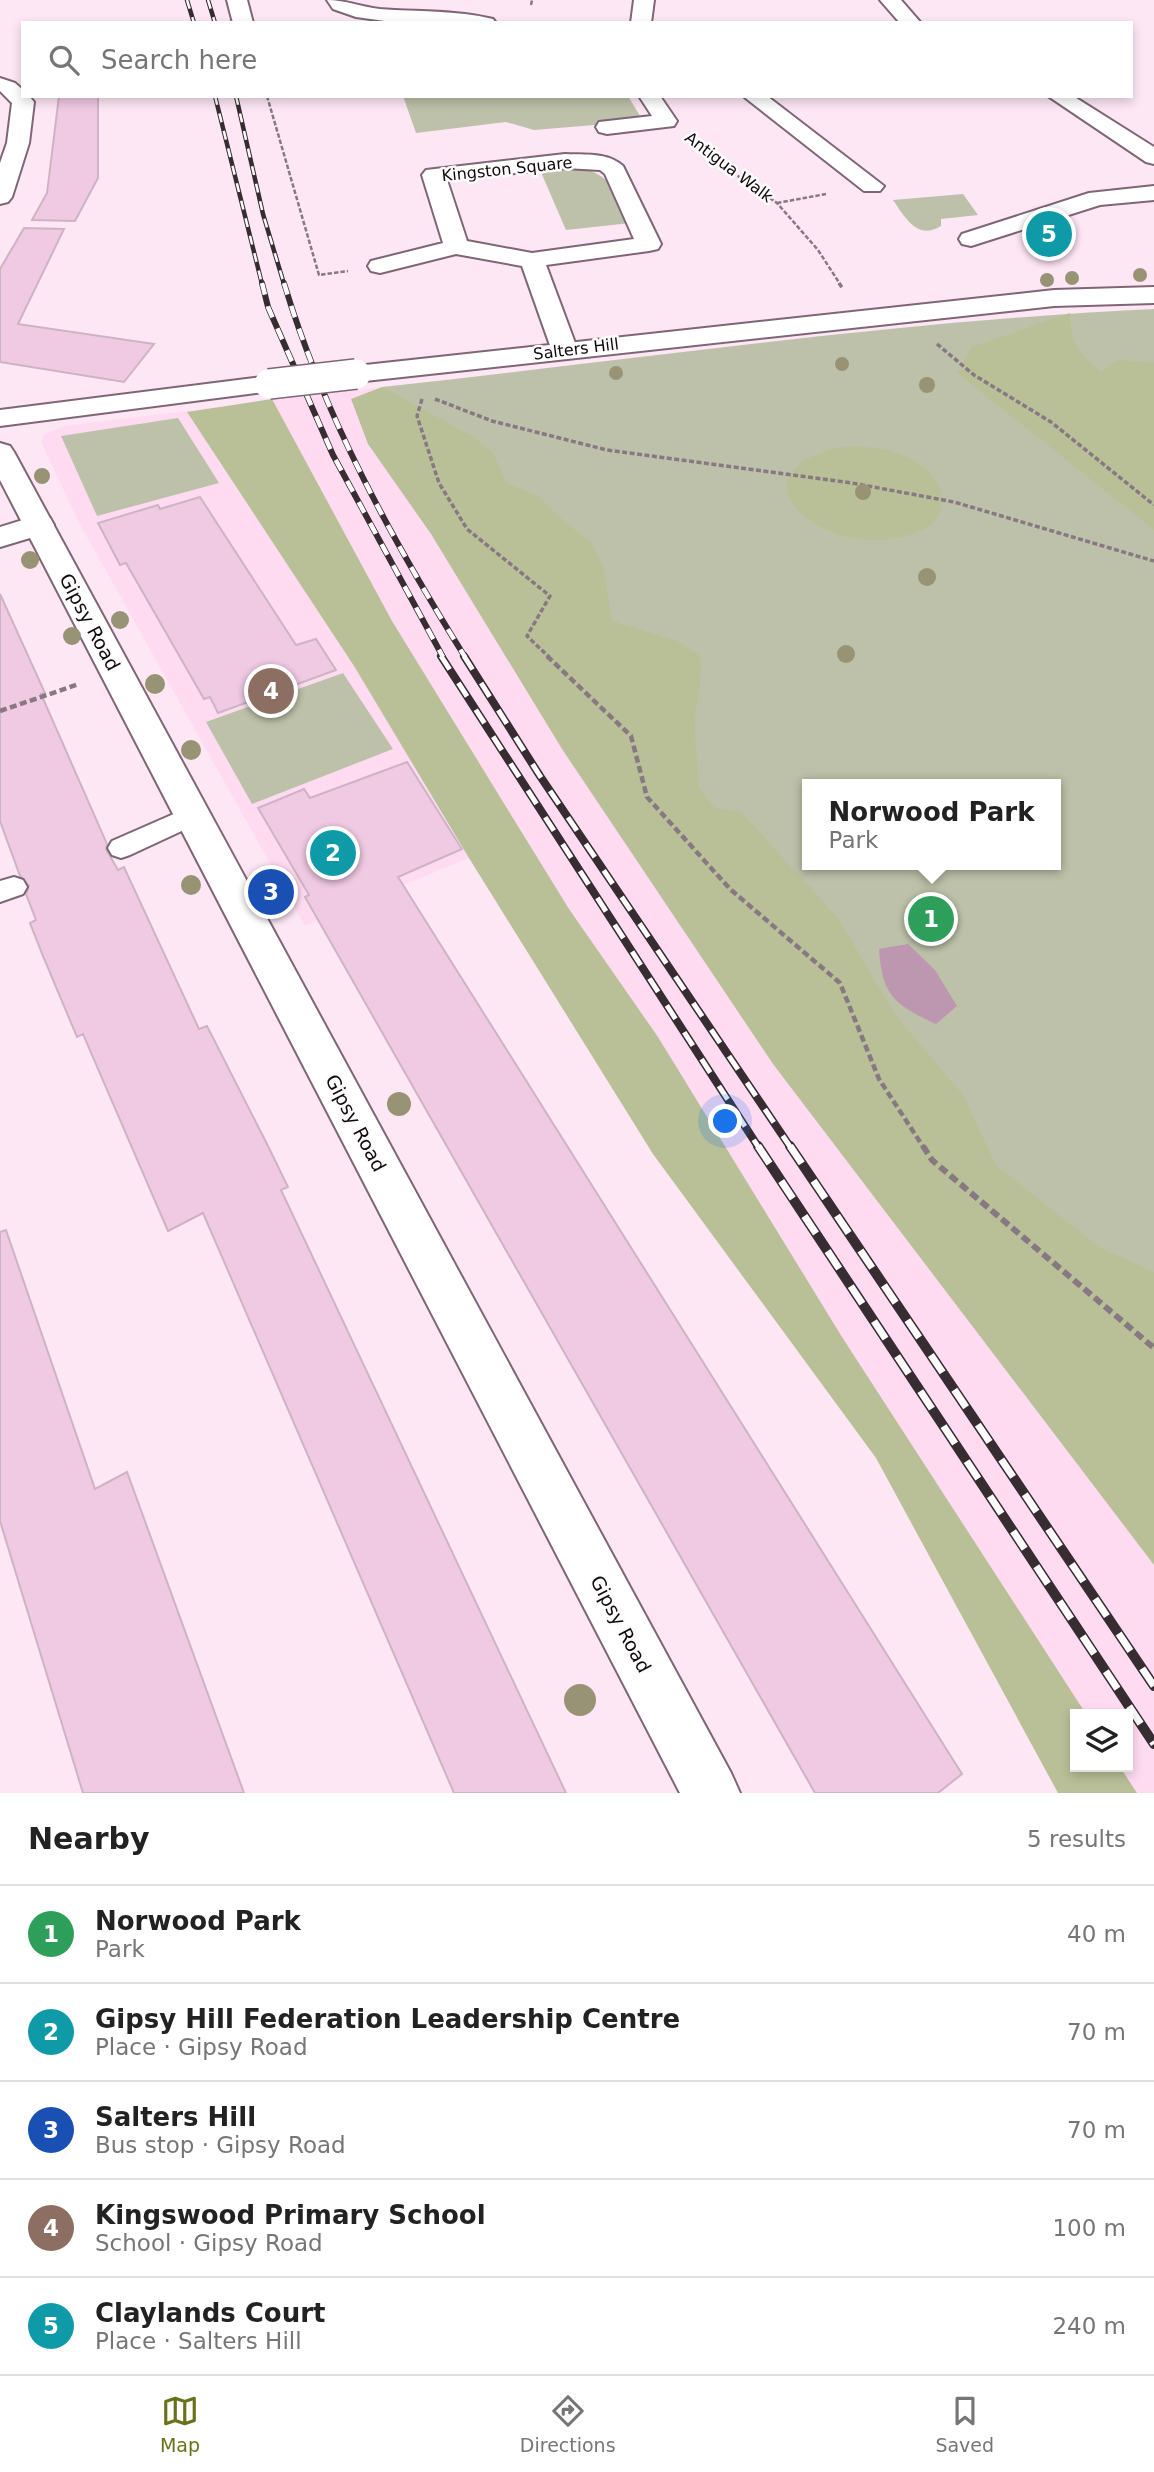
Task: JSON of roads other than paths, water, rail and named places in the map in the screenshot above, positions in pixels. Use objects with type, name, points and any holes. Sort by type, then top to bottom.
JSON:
[{"type":"street","points":[[237,0],[242,21]]},
{"type":"street","points":[[337,0],[340,5],[359,12],[476,21]]},
{"type":"street","points":[[641,21],[644,0]]},
{"type":"street","points":[[890,0],[909,21]]},
{"type":"street","points":[[0,84],[8,87],[23,102],[18,143],[0,197]]},
{"type":"street","name":"Antigua Walk","points":[[607,127],[666,121],[650,98]]},
{"type":"street","points":[[756,98],[872,186]]},
{"type":"street","points":[[1061,98],[1154,157]]},
{"type":"street","name":"Kingston Square","points":[[565,161],[606,163],[615,171],[649,244],[531,260],[456,247],[434,175],[565,161]]},
{"type":"street","points":[[971,239],[1097,198],[1154,193]]},
{"type":"street","points":[[380,266],[456,247]]},
{"type":"street","points":[[531,260],[565,351]]},
{"type":"street","name":"Salters Hill","points":[[0,418],[269,384],[862,318],[904,316],[1054,298],[1154,295]]},
{"type":"street","name":"Gipsy Road","points":[[0,452],[19,531],[116,672],[711,1793]]},
{"type":"lane","points":[[121,848],[192,815]]},
{"type":"railway","points":[[187,0],[193,21]]},
{"type":"railway","points":[[208,0],[214,21]]},
{"type":"railway","points":[[216,98],[262,284]]},
{"type":"railway","points":[[236,98],[263,214],[284,284]]},
{"type":"railway","points":[[262,283],[268,307],[333,455],[443,657]]},
{"type":"railway","points":[[284,283],[319,381],[362,476],[465,657]]},
{"type":"railway","points":[[441,656],[759,1148]]},
{"type":"railway","points":[[464,656],[540,776],[791,1148]]},
{"type":"railway","points":[[758,1146],[1154,1744]]},
{"type":"railway","points":[[790,1146],[1154,1686]]},
{"type":"place","name":"Claylands Court","points":[[1049,234]]},
{"type":"place","name":"Kingswood Primary School","points":[[271,691]]},
{"type":"place","name":"Gipsy Hill Federation Leadership Centre","points":[[333,853]]},
{"type":"place","name":"Salters Hill","points":[[271,892]]},
{"type":"place","name":"Norwood Park","points":[[931,919]]}]
